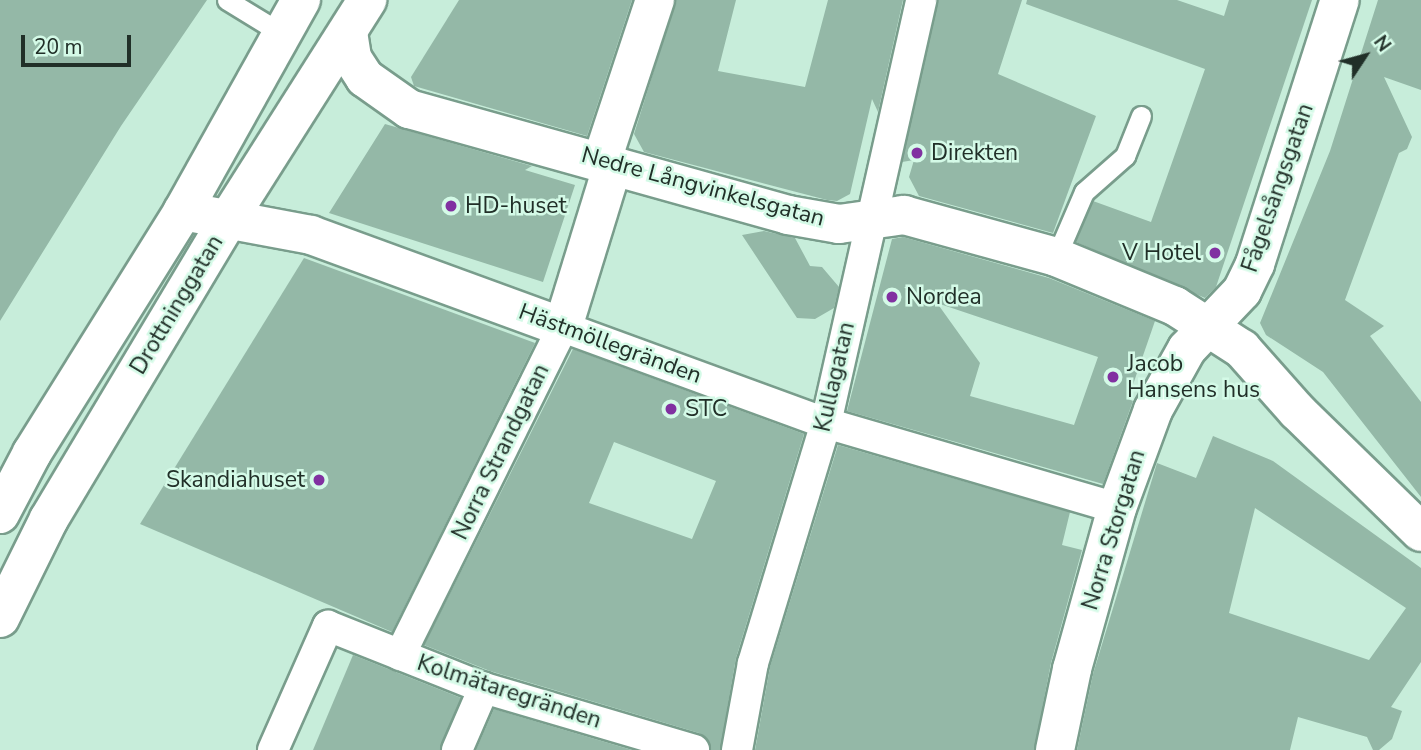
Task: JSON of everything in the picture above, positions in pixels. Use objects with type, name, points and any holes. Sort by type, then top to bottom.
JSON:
[{"type":"street","name":"Drottninggatan","points":[[0,513],[32,453],[183,211],[301,0]]},
{"type":"street","name":"Drottninggatan","points":[[0,618],[49,519],[227,221],[367,0]]},
{"type":"street","name":"Norra Strandgatan","points":[[400,655],[563,327],[607,162],[655,0]]},
{"type":"street","name":"Kullagatan","points":[[737,750],[753,663],[826,423],[921,0]]},
{"type":"street","name":"Fågelsångsgatan","points":[[1211,327],[1242,292],[1255,264],[1340,0]]},
{"type":"street","name":"Nedre Långvinkelsgatan","points":[[348,32],[352,58],[365,78],[410,110],[607,162],[788,215],[839,224],[872,217],[904,215],[1056,257],[1175,306],[1242,349],[1297,411],[1421,531]]},
{"type":"street","name":"Hästmöllegränden","points":[[183,211],[312,236],[826,423],[1116,508]]},
{"type":"street","name":"Norra Storgatan","points":[[1055,750],[1072,669],[1116,508],[1158,398],[1187,349],[1211,327]]},
{"type":"street","name":"Kolmätaregränden","points":[[273,750],[328,626],[484,688],[694,750]]},
{"type":"street","points":[[457,750],[484,688]]},
{"type":"lane","points":[[227,0],[281,33]]},
{"type":"lane","points":[[1056,257],[1084,192],[1125,156],[1141,116]]},
{"type":"building","points":[[0,0],[207,0],[121,126],[0,321]]},
{"type":"building","points":[[459,0],[632,0],[587,136],[414,86],[411,77]]},
{"type":"building","points":[[676,0],[736,0],[718,71],[805,87],[828,0],[903,0],[878,112],[872,99],[850,194],[837,201],[827,200],[644,152],[634,134]]},
{"type":"building","points":[[938,0],[1022,0],[998,74],[1096,116],[1053,233],[919,196],[909,177],[914,160],[902,162]]},
{"type":"building","points":[[1027,0],[1177,0],[1224,16],[1229,0],[1312,0],[1216,287],[1205,298],[1076,242],[1093,201],[1151,222],[1205,69],[1026,4]]},
{"type":"building","points":[[1378,0],[1421,0],[1421,90],[1384,77],[1412,137],[1407,149],[1399,153],[1345,300],[1384,326],[1370,336],[1421,402],[1421,497],[1323,372],[1266,335],[1260,323],[1330,151]]},
{"type":"building","name":"HD-huset","points":[[385,124],[532,166],[525,170],[575,185],[543,282],[329,213]]},
{"type":"building","points":[[764,231],[795,238],[810,266],[822,267],[839,287],[834,308],[815,319],[797,318],[742,235]]},
{"type":"building","points":[[903,237],[1049,278],[1155,321],[1128,399],[1133,401],[1103,484],[847,411],[892,239]],"holes":[[[937,303],[1098,357],[1074,425],[970,396],[980,363]]]},
{"type":"building","name":"Skandiahuset","points":[[304,258],[535,343],[392,632],[140,524]]},
{"type":"building","points":[[573,349],[804,434],[736,658],[720,750],[711,750],[707,738],[699,733],[490,671],[424,645]],"holes":[[[614,442],[716,481],[692,539],[589,503]]]},
{"type":"building","points":[[1213,436],[1273,461],[1421,568],[1421,662],[1391,707],[1402,711],[1392,739],[1379,750],[1373,750],[1367,737],[1298,717],[1290,750],[1077,750],[1093,674],[1157,463],[1196,478]],"holes":[[[1255,508],[1406,608],[1369,660],[1229,613]]]},
{"type":"building","points":[[838,445],[1070,512],[1062,545],[1082,550],[1051,663],[1034,750],[755,750],[770,667]]},
{"type":"building","points":[[353,655],[461,698],[440,750],[313,750]]},
{"type":"building","points":[[494,709],[632,750],[476,750]]},
{"type":"place","name":"Direkten","points":[[917,153]]},
{"type":"place","name":"HD-huset","points":[[451,206]]},
{"type":"place","name":"V Hotel","points":[[1215,253]]},
{"type":"place","name":"Nordea","points":[[892,297]]},
{"type":"place","name":"Jacob Hansens hus","points":[[1113,377]]},
{"type":"place","name":"STC","points":[[671,409]]},
{"type":"place","name":"Skandiahuset","points":[[319,480]]}]
